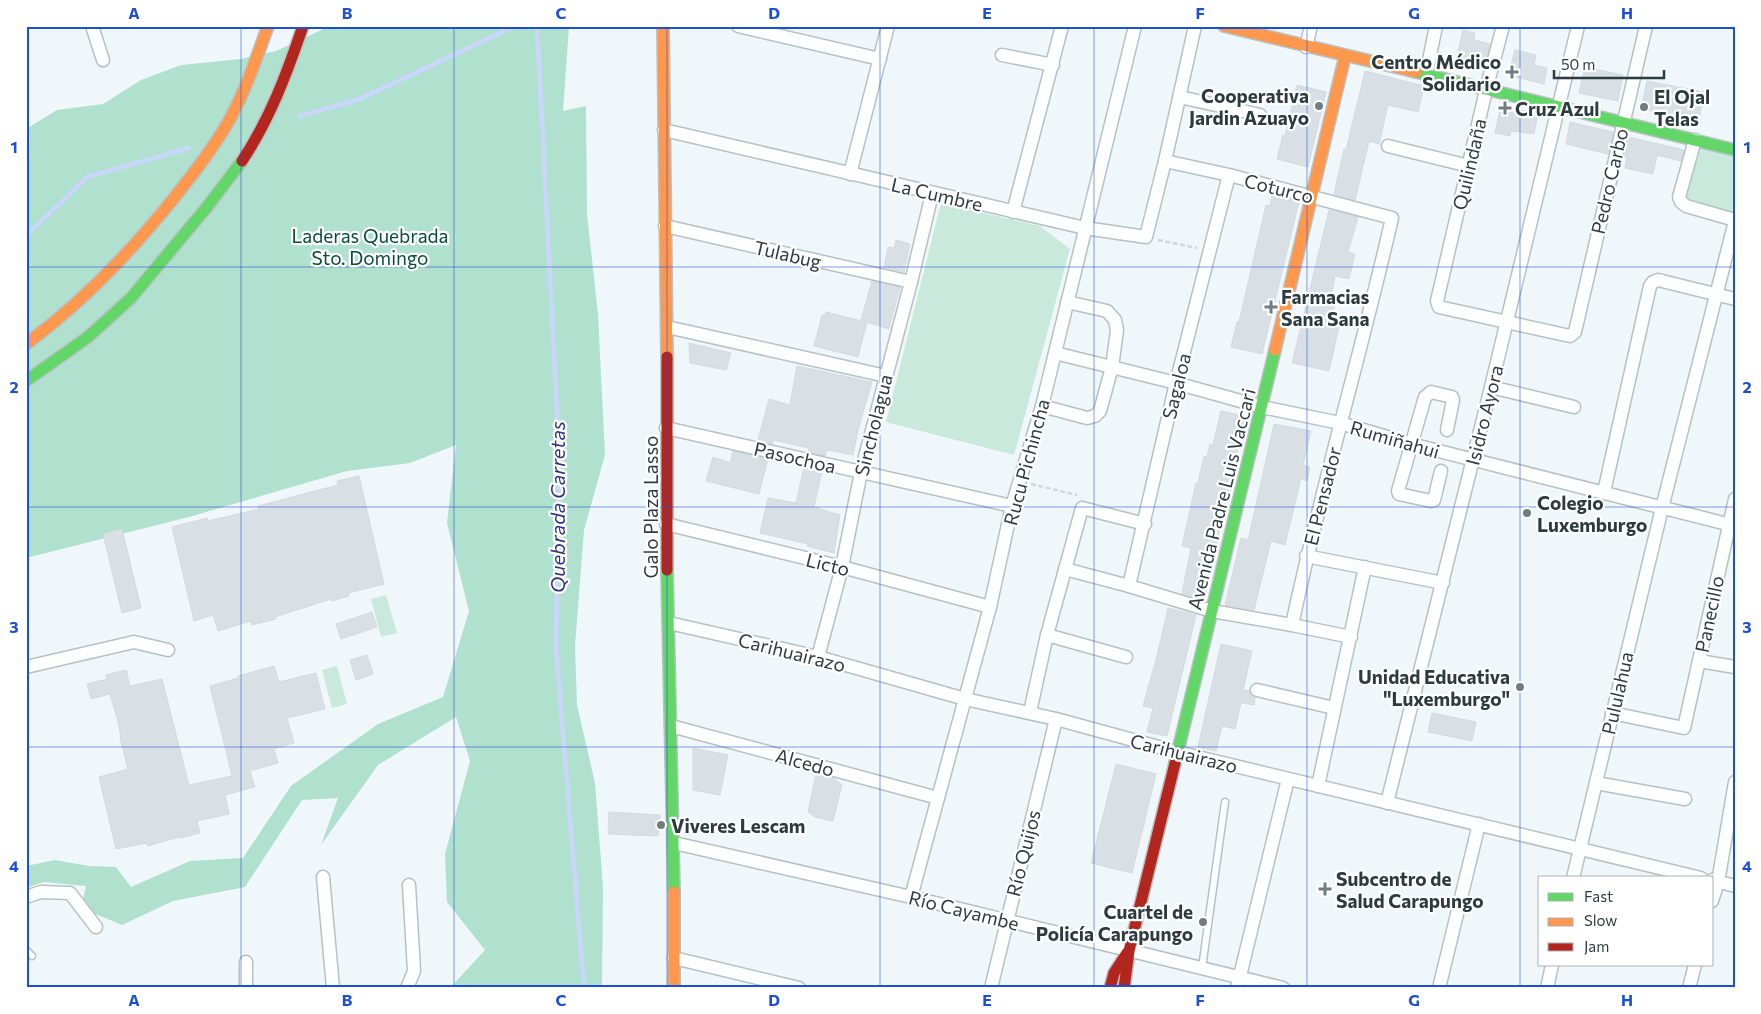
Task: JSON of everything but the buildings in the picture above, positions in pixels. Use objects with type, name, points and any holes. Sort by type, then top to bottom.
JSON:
[{"type":"main road","points":[[26,344],[69,311],[104,279],[130,252],[179,192],[203,160],[226,124],[244,87],[268,26]]},
{"type":"main road","points":[[26,381],[88,336],[122,307],[147,280],[226,185],[257,137],[274,102],[303,26]]},
{"type":"main road","name":"Galo Plaza Lasso","points":[[663,26],[668,327],[666,524],[672,726],[674,988]]},
{"type":"main road","points":[[1224,26],[1735,150]]},
{"type":"main road","name":"Avenida Padre Luis Vaccari","points":[[1124,988],[1129,951],[1262,407],[1345,56]]},
{"type":"main road","name":"Avenida Padre Luis Vaccari","points":[[1110,988],[1114,973],[1129,951]]},
{"type":"street","points":[[92,26],[103,60]]},
{"type":"street","points":[[738,26],[880,59]]},
{"type":"street","points":[[850,174],[888,26]]},
{"type":"street","points":[[1014,212],[1062,26]]},
{"type":"street","name":"Rucu Pichincha","points":[[911,897],[990,607],[1012,506],[1042,406],[1066,302],[1136,26]]},
{"type":"street","points":[[1146,237],[1180,97],[1194,26]]},
{"type":"street","points":[[1306,47],[1310,26]]},
{"type":"street","points":[[1426,75],[1436,26]]},
{"type":"street","name":"Quilindaña","points":[[1503,26],[1486,90],[1437,301],[1439,307],[1507,323]]},
{"type":"street","name":"Isidro Ayora","points":[[1388,803],[1507,323],[1578,26]]},
{"type":"street","name":"Pedro Carbo","points":[[1507,323],[1570,336],[1573,335],[1646,26]]},
{"type":"street","points":[[1002,55],[1053,65]]},
{"type":"street","points":[[1180,97],[1260,115]]},
{"type":"street","name":"La Cumbre","points":[[664,130],[932,194],[1085,228],[1146,237]]},
{"type":"street","points":[[1695,140],[1679,197],[1681,202],[1686,206],[1735,220]]},
{"type":"street","points":[[1388,146],[1469,166]]},
{"type":"street","name":"Coturco","points":[[1165,161],[1392,218]]},
{"type":"street","name":"Sagaloa","points":[[1134,588],[1145,524],[1176,383],[1229,176]]},
{"type":"street","name":"Sincholagua","points":[[818,657],[842,567],[861,472],[932,194]]},
{"type":"street","name":"El Pensador","points":[[1292,625],[1306,556],[1392,218]]},
{"type":"street","name":"Pululahua","points":[[1573,876],[1662,508],[1718,294],[1735,220]]},
{"type":"street","name":"Tulabug","points":[[665,226],[911,282]]},
{"type":"street","points":[[1604,492],[1650,286],[1658,280],[1735,299]]},
{"type":"street","points":[[1042,406],[1087,418],[1095,416],[1100,411],[1112,367],[1117,330],[1115,320],[1107,311],[1066,302]]},
{"type":"street","points":[[668,327],[886,376]]},
{"type":"street","name":"Rumiñahui","points":[[1055,353],[1176,383],[1262,407],[1340,423],[1411,444],[1731,525]]},
{"type":"street","points":[[1491,387],[1574,406]]},
{"type":"street","points":[[1441,471],[1434,500],[1431,501],[1400,494],[1398,491],[1425,398],[1431,392],[1452,397],[1447,430]]},
{"type":"street","name":"Pasochoa","points":[[666,428],[1012,506]]},
{"type":"street","name":"Panecillo","points":[[1612,713],[1684,728],[1731,525],[1735,499]]},
{"type":"street","points":[[1030,712],[1047,635],[1082,508],[1145,524]]},
{"type":"street","name":"Licto","points":[[666,524],[842,567],[990,607]]},
{"type":"street","points":[[1306,556],[1443,583]]},
{"type":"street","points":[[1318,786],[1365,567]]},
{"type":"street","points":[[1065,570],[1212,610],[1351,637]]},
{"type":"street","name":"Carihuairazo","points":[[669,623],[818,657],[965,699],[1056,718],[1177,752],[1693,876]]},
{"type":"street","points":[[1047,635],[1126,657]]},
{"type":"street","points":[[26,667],[134,642],[168,650]]},
{"type":"street","points":[[1699,661],[1735,667]]},
{"type":"street","points":[[1257,690],[1334,708]]},
{"type":"street","name":"Río Quijos","points":[[991,988],[1056,718]]},
{"type":"street","name":"Alcedo","points":[[672,726],[938,798]]},
{"type":"street","points":[[1239,983],[1288,779]]},
{"type":"street","points":[[1735,782],[1715,881],[1735,886]]},
{"type":"street","points":[[1596,783],[1686,799]]},
{"type":"street","points":[[1439,988],[1479,824]]},
{"type":"street","name":"Río Cayambe","points":[[674,843],[911,897],[1202,968],[1239,983],[1283,988]]},
{"type":"street","points":[[323,878],[333,988]]},
{"type":"street","points":[[407,988],[414,971],[409,884]]},
{"type":"street","points":[[26,897],[41,892],[70,893],[96,927]]},
{"type":"street","points":[[674,958],[799,988]]},
{"type":"street","points":[[246,962],[246,988]]},
{"type":"street","points":[[1547,988],[1552,966]]},
{"type":"street","points":[[1689,988],[1695,966]]},
{"type":"lane","points":[[1202,968],[1225,802]]},
{"type":"lane","points":[[26,950],[32,956]]},
{"type":"path","points":[[1146,237],[1210,251]]},
{"type":"path","points":[[1019,481],[1080,496],[1082,508]]},
{"type":"green space","name":"Laderas Quebrada Sto. Domingo","points":[[330,26],[569,26],[563,111],[586,106],[587,214],[598,314],[605,455],[584,530],[575,646],[577,705],[595,783],[603,887],[602,988],[450,988],[485,950],[447,902],[445,854],[470,761],[456,717],[378,765],[321,845],[338,798],[302,800],[245,887],[173,901],[122,925],[81,908],[86,886],[44,882],[26,888],[26,866],[55,860],[89,866],[116,867],[131,887],[190,861],[243,858],[291,786],[378,724],[443,697],[469,611],[447,523],[456,445],[410,463],[347,471],[189,517],[26,558],[26,129],[57,110],[103,104],[141,80],[181,65],[241,59],[276,51]]},
{"type":"green space","points":[[1696,147],[1735,156],[1735,214],[1683,200]]},
{"type":"green space","points":[[941,203],[1040,226],[1070,249],[1014,455],[886,422]]},
{"type":"green space","points":[[386,595],[397,633],[381,637],[371,599]]},
{"type":"green space","points":[[337,666],[347,704],[332,708],[322,670]]},
{"type":"waterway","points":[[300,116],[360,99],[515,26]]},
{"type":"waterway","name":"Quebrada Carretas","points":[[537,26],[559,451],[556,648],[584,988]]},
{"type":"waterway","points":[[26,236],[87,177],[189,148]]},
{"type":"traffic: fast","points":[[1416,72],[1735,150]]},
{"type":"traffic: fast","points":[[26,381],[88,337],[131,298],[207,207],[242,161]]},
{"type":"traffic: fast","points":[[1175,763],[1275,350]]},
{"type":"traffic: fast","points":[[667,570],[674,892]]},
{"type":"traffic: slow","points":[[26,344],[67,311],[105,276],[157,218],[195,171],[227,124],[250,76],[268,26]]},
{"type":"traffic: slow","points":[[663,26],[667,357]]},
{"type":"traffic: slow","points":[[1224,26],[1416,72]]},
{"type":"traffic: slow","points":[[1275,350],[1345,56]]},
{"type":"traffic: slow","points":[[674,892],[674,988]]},
{"type":"traffic: jam","points":[[242,161],[261,129],[277,95],[303,26]]},
{"type":"traffic: jam","points":[[667,357],[667,570]]},
{"type":"traffic: jam","points":[[1124,988],[1129,951],[1175,763]]},
{"type":"traffic: jam","points":[[1110,988],[1114,973],[1127,953]]},
{"type":"place","name":"Centro Médico Solidario","points":[[1512,72]]},
{"type":"place","name":"Cooperativa Jardin Azuayo","points":[[1319,106]]},
{"type":"place","name":"El Ojal Telas","points":[[1644,107]]},
{"type":"place","name":"Cruz Azul","points":[[1505,108]]},
{"type":"place","name":"Farmacias Sana Sana","points":[[1271,307]]},
{"type":"place","name":"Colegio Luxemburgo","points":[[1527,513]]},
{"type":"place","name":"Unidad Educativa \"Luxemburgo\"","points":[[1520,687]]},
{"type":"place","name":"Viveres Lescam","points":[[661,825]]},
{"type":"place","name":"Subcentro de Salud Carapungo","points":[[1325,889]]},
{"type":"place","name":"Cuartel de Policía Carapungo","points":[[1203,922]]}]
